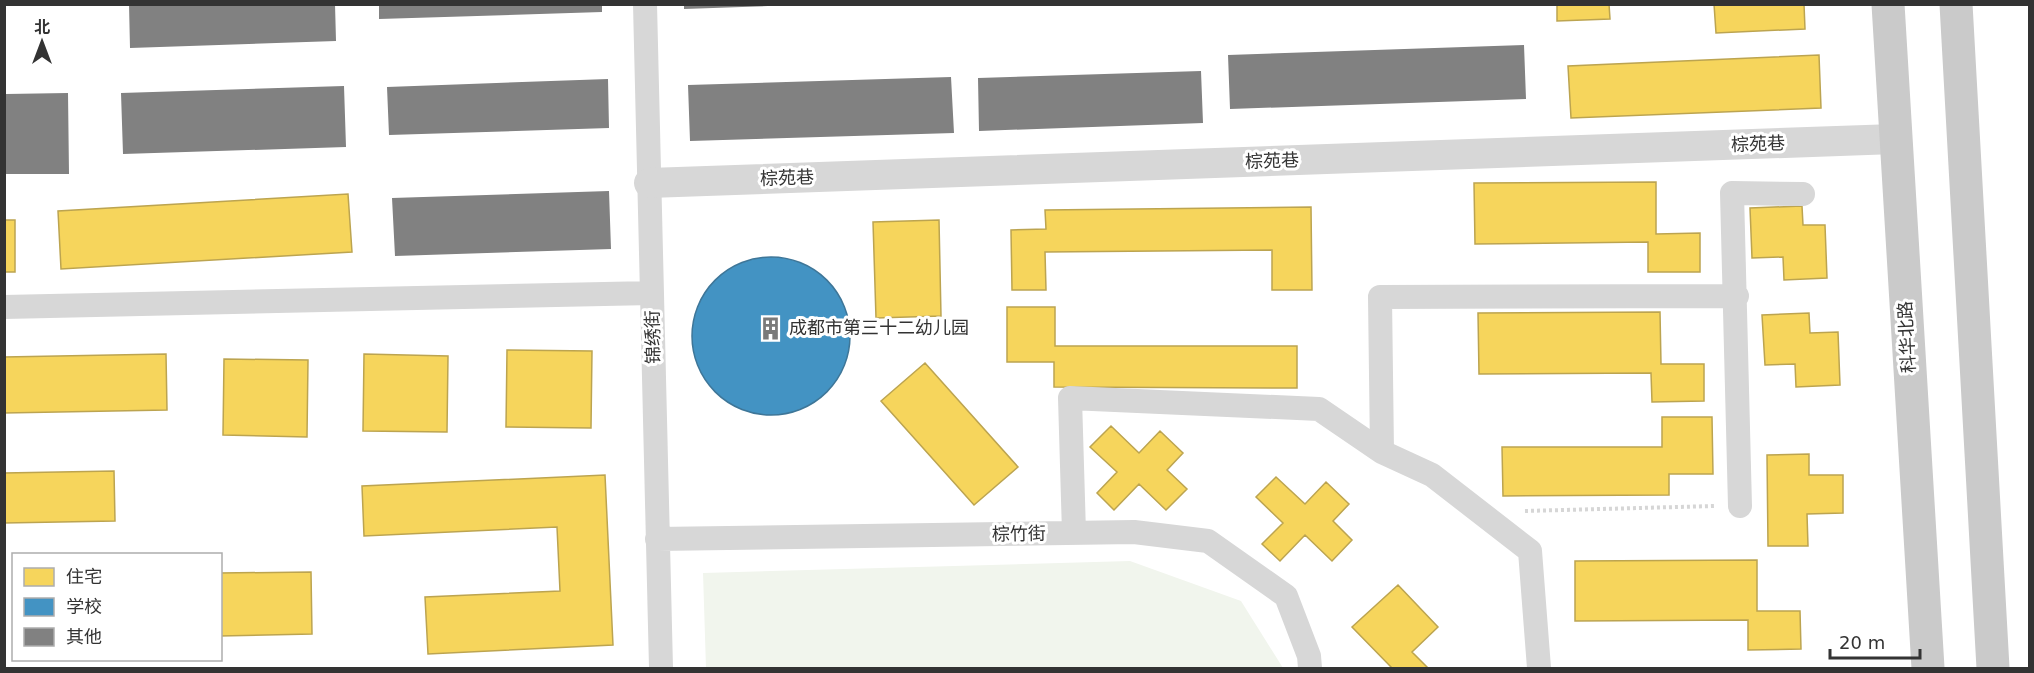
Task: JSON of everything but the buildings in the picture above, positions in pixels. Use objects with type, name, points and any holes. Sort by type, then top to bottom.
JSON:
[{"type":"main road","name":"科华北路","points":[[1888,4],[1928,669]]},
{"type":"main road","points":[[1956,4],[1993,669]]},
{"type":"street","name":"锦绣街","points":[[645,4],[661,669]]},
{"type":"street","name":"棕苑巷","points":[[649,183],[1895,139]]},
{"type":"street","points":[[1740,506],[1737,296],[1732,193],[1803,194]]},
{"type":"street","points":[[4,307],[652,293]]},
{"type":"street","points":[[1382,452],[1380,297],[1737,296]]},
{"type":"street","points":[[1074,533],[1070,398],[1319,409],[1382,452],[1432,475],[1530,551],[1539,669]]},
{"type":"street","name":"棕竹街","points":[[657,539],[1134,532],[1208,541],[1286,596],[1309,656],[1310,669]]},
{"type":"path","points":[[1479,512],[1740,506]]},
{"type":"shaded area","points":[[1130,561],[1241,601],[1283,668],[706,668],[703,573]]},
{"type":"place","name":"成都市第三十二幼儿园","points":[[771,328]]}]
